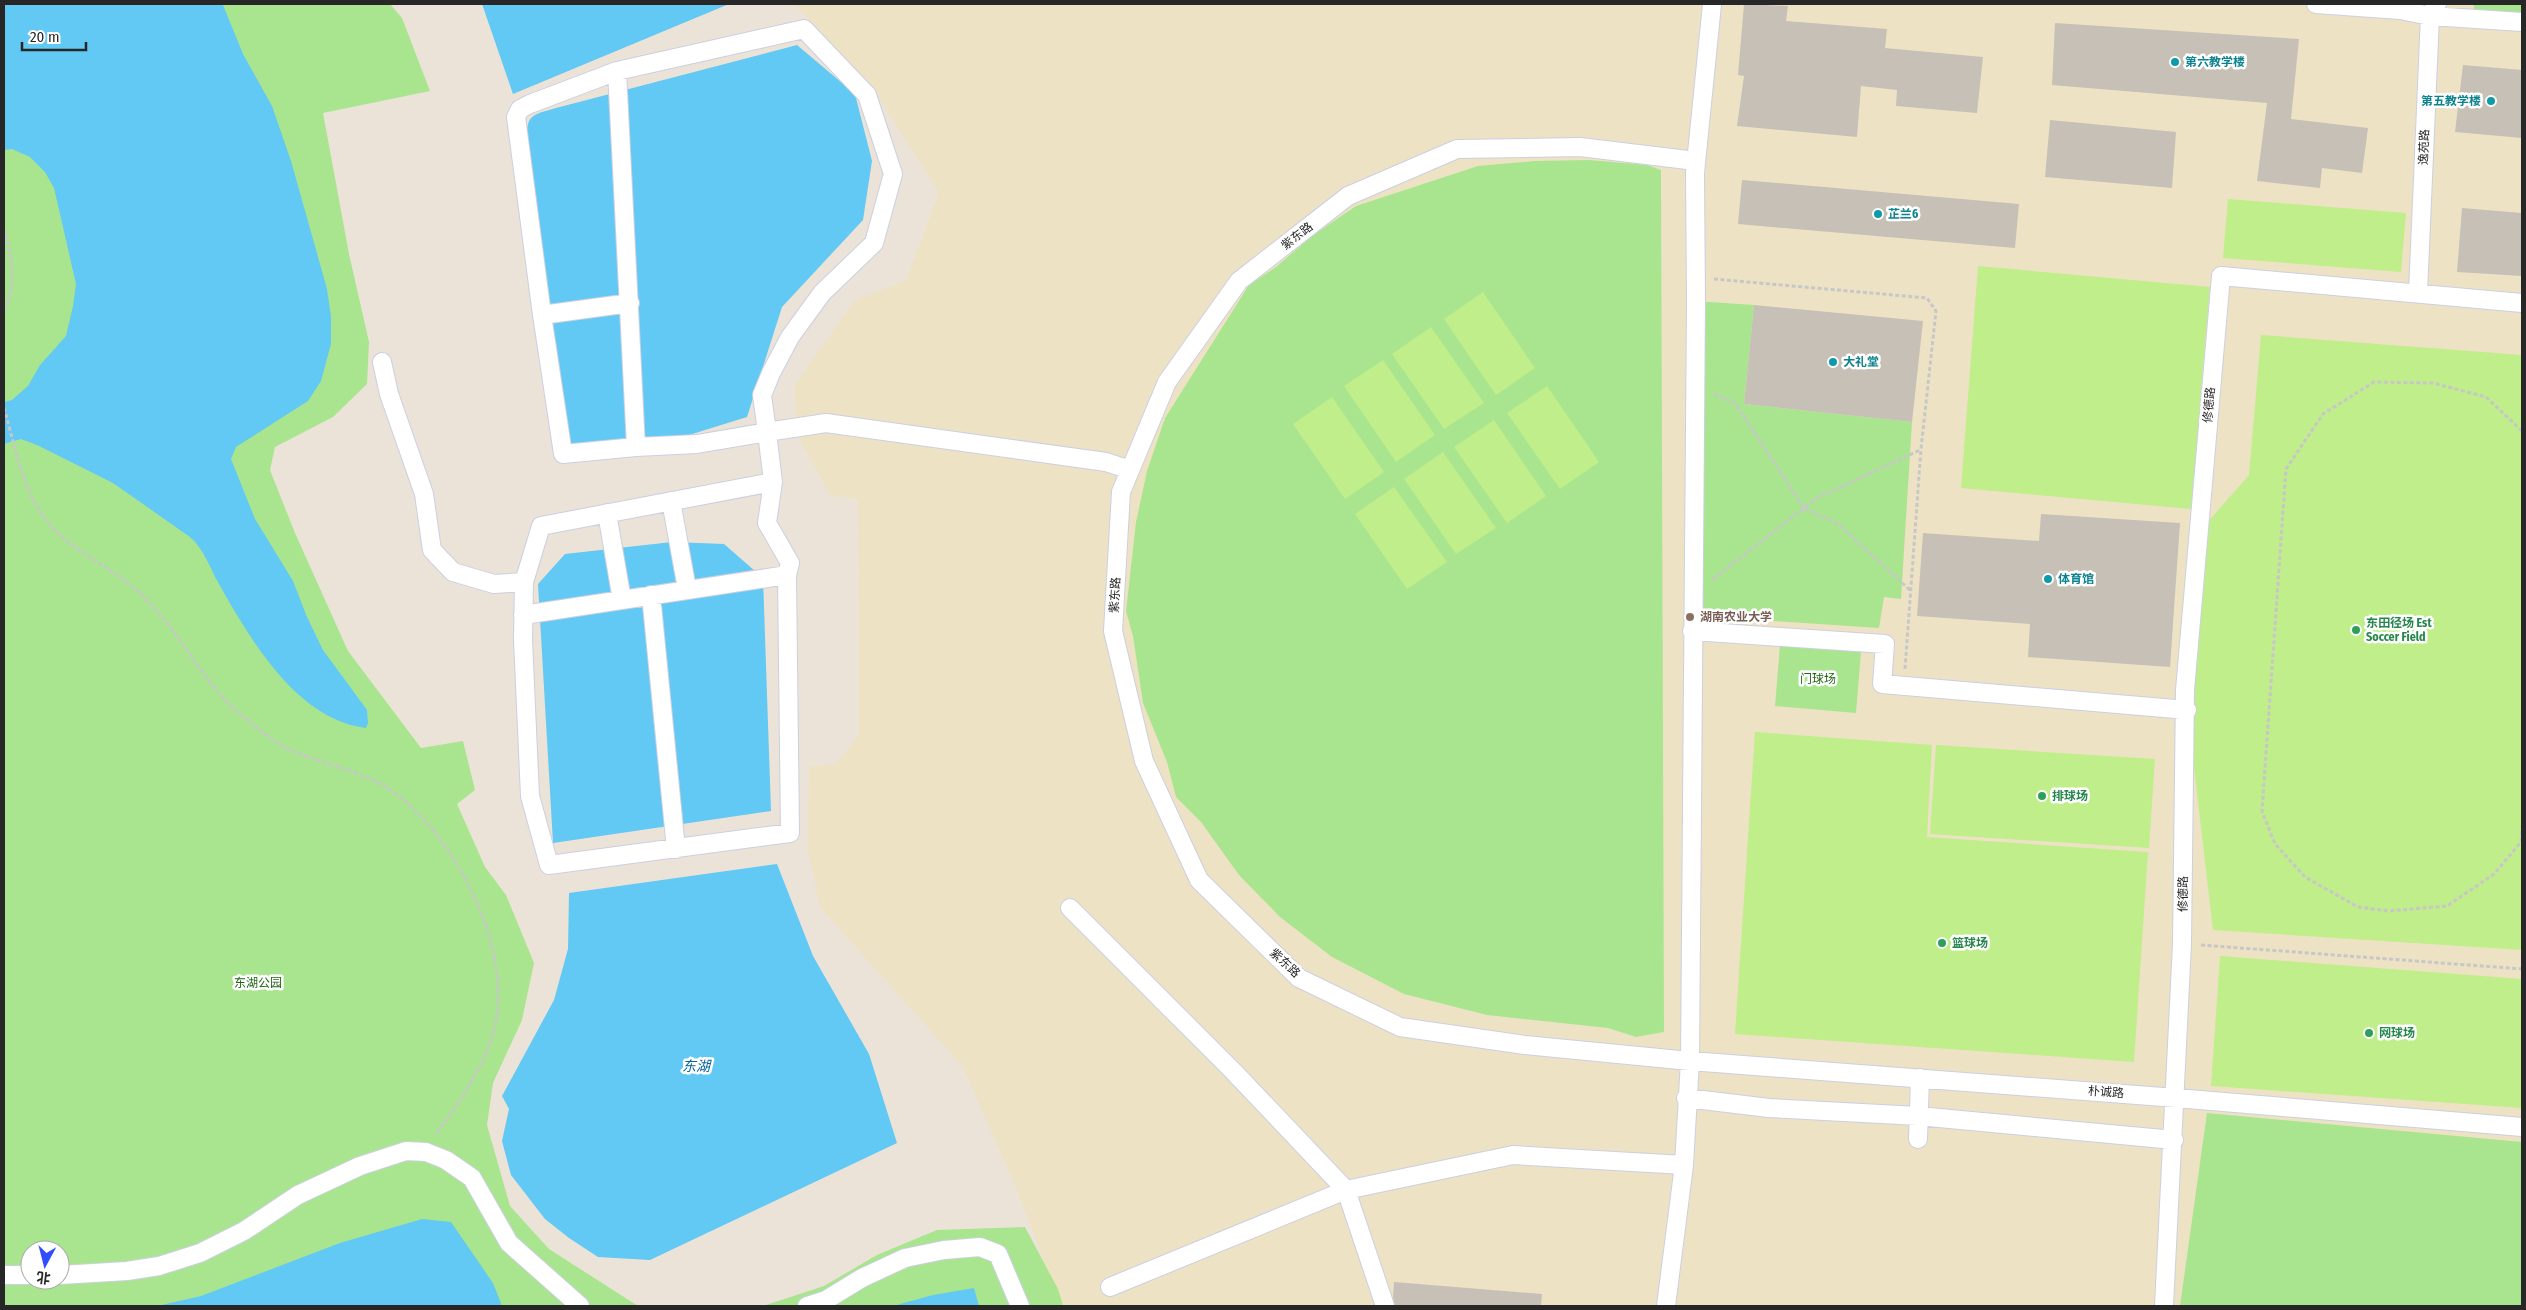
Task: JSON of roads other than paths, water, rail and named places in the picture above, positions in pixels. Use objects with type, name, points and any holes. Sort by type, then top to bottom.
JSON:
[{"type":"street","points":[[1666,1306],[1684,1165],[1686,1098],[1690,1061],[1696,161],[1712,4]]},
{"type":"street","points":[[2316,4],[2400,10],[2431,8],[2522,22]]},
{"type":"street","name":"逸苑路","points":[[2418,293],[2431,8]]},
{"type":"street","points":[[773,482],[541,526],[524,582],[528,614],[530,796],[549,865],[675,840],[790,833],[780,576],[790,563],[767,523],[773,482],[768,432],[762,395],[790,337],[822,294],[874,244],[893,174],[867,95],[804,29],[618,78],[530,104],[520,109],[516,117],[563,454],[636,446],[697,444],[768,432],[826,423],[1106,462],[1130,470]]},
{"type":"street","points":[[618,78],[636,446]]},
{"type":"street","name":"紫东路","points":[[1690,1061],[1525,1045],[1400,1027],[1299,978],[1199,880],[1144,761],[1113,631],[1120,492],[1167,382],[1239,281],[1348,196],[1457,149],[1580,147],[1696,161]]},
{"type":"street","name":"修德路","points":[[2164,1306],[2174,1140],[2182,944],[2186,690],[2220,276],[2418,293]]},
{"type":"street","points":[[2418,293],[2522,303]]},
{"type":"street","points":[[543,315],[630,303]]},
{"type":"street","points":[[382,362],[389,394],[424,494],[432,550],[453,572],[494,584],[524,582]]},
{"type":"street","points":[[672,501],[687,589]]},
{"type":"street","points":[[607,513],[622,600]]},
{"type":"street","points":[[528,614],[780,576]]},
{"type":"street","points":[[651,595],[675,840]]},
{"type":"street","points":[[1692,631],[1885,644],[1882,684],[1904,684],[2187,710]]},
{"type":"street","points":[[1070,908],[1234,1072],[1346,1190],[1385,1306]]},
{"type":"street","name":"朴诚路","points":[[1690,1061],[2176,1098],[2522,1127]]},
{"type":"street","points":[[1918,1139],[1920,1078]]},
{"type":"street","points":[[1686,1098],[1769,1108],[1918,1116],[2174,1140]]},
{"type":"street","points":[[70,1274],[127,1271],[159,1266],[200,1253],[244,1231],[298,1195],[360,1166],[406,1151],[426,1152],[446,1160],[472,1178],[510,1243],[580,1306]]},
{"type":"street","points":[[1110,1287],[1346,1190],[1514,1155],[1684,1165]]},
{"type":"street","points":[[808,1306],[826,1300],[862,1278],[905,1258],[944,1250],[980,1247],[998,1254],[1020,1306]]},
{"type":"street","points":[[4,1275],[20,1275]]},
{"type":"water","points":[[4,4],[223,5],[243,54],[272,106],[291,161],[327,289],[331,317],[331,344],[321,381],[308,401],[236,447],[231,459],[255,519],[293,581],[307,617],[323,650],[367,710],[368,723],[366,728],[341,722],[318,710],[278,674],[245,629],[203,553],[190,537],[113,483],[37,445],[21,439],[4,444],[4,402],[12,400],[28,386],[40,365],[66,336],[76,284],[54,188],[45,172],[30,157],[12,149],[4,150]]},
{"type":"water","points":[[482,4],[729,4],[513,94]]},
{"type":"water","points":[[797,45],[855,94],[872,161],[863,220],[782,307],[747,417],[689,435],[566,448],[527,136],[528,123],[538,113]]},
{"type":"water","points":[[672,542],[724,544],[763,578],[771,811],[553,843],[538,584],[565,554]]},
{"type":"water","name":"东湖","points":[[777,864],[813,956],[869,1054],[897,1143],[650,1260],[598,1257],[545,1219],[511,1175],[502,1141],[509,1109],[502,1096],[554,1000],[568,949],[569,893]]},
{"type":"water","points":[[422,1219],[451,1222],[493,1283],[502,1306],[157,1306],[201,1296],[340,1243]]},
{"type":"water","points":[[974,1288],[979,1306],[893,1306],[933,1295]]},
{"type":"place","name":"第六教学楼","points":[[2175,62]]},
{"type":"place","name":"第五教学楼","points":[[2491,101]]},
{"type":"place","name":"芷兰6","points":[[1878,214]]},
{"type":"place","name":"大礼堂","points":[[1833,362]]},
{"type":"place","name":"体育馆","points":[[2048,579]]},
{"type":"place","name":"湖南农业大学","points":[[1690,617]]},
{"type":"place","name":"东田径场 Est Soccer Field","points":[[2356,630]]},
{"type":"place","name":"排球场","points":[[2042,796]]},
{"type":"place","name":"篮球场","points":[[1942,943]]},
{"type":"place","name":"网球场","points":[[2369,1033]]},
{"type":"park label","name":"门球场","points":[[1818,679]]},
{"type":"park label","name":"东湖公园","points":[[258,983]]}]
